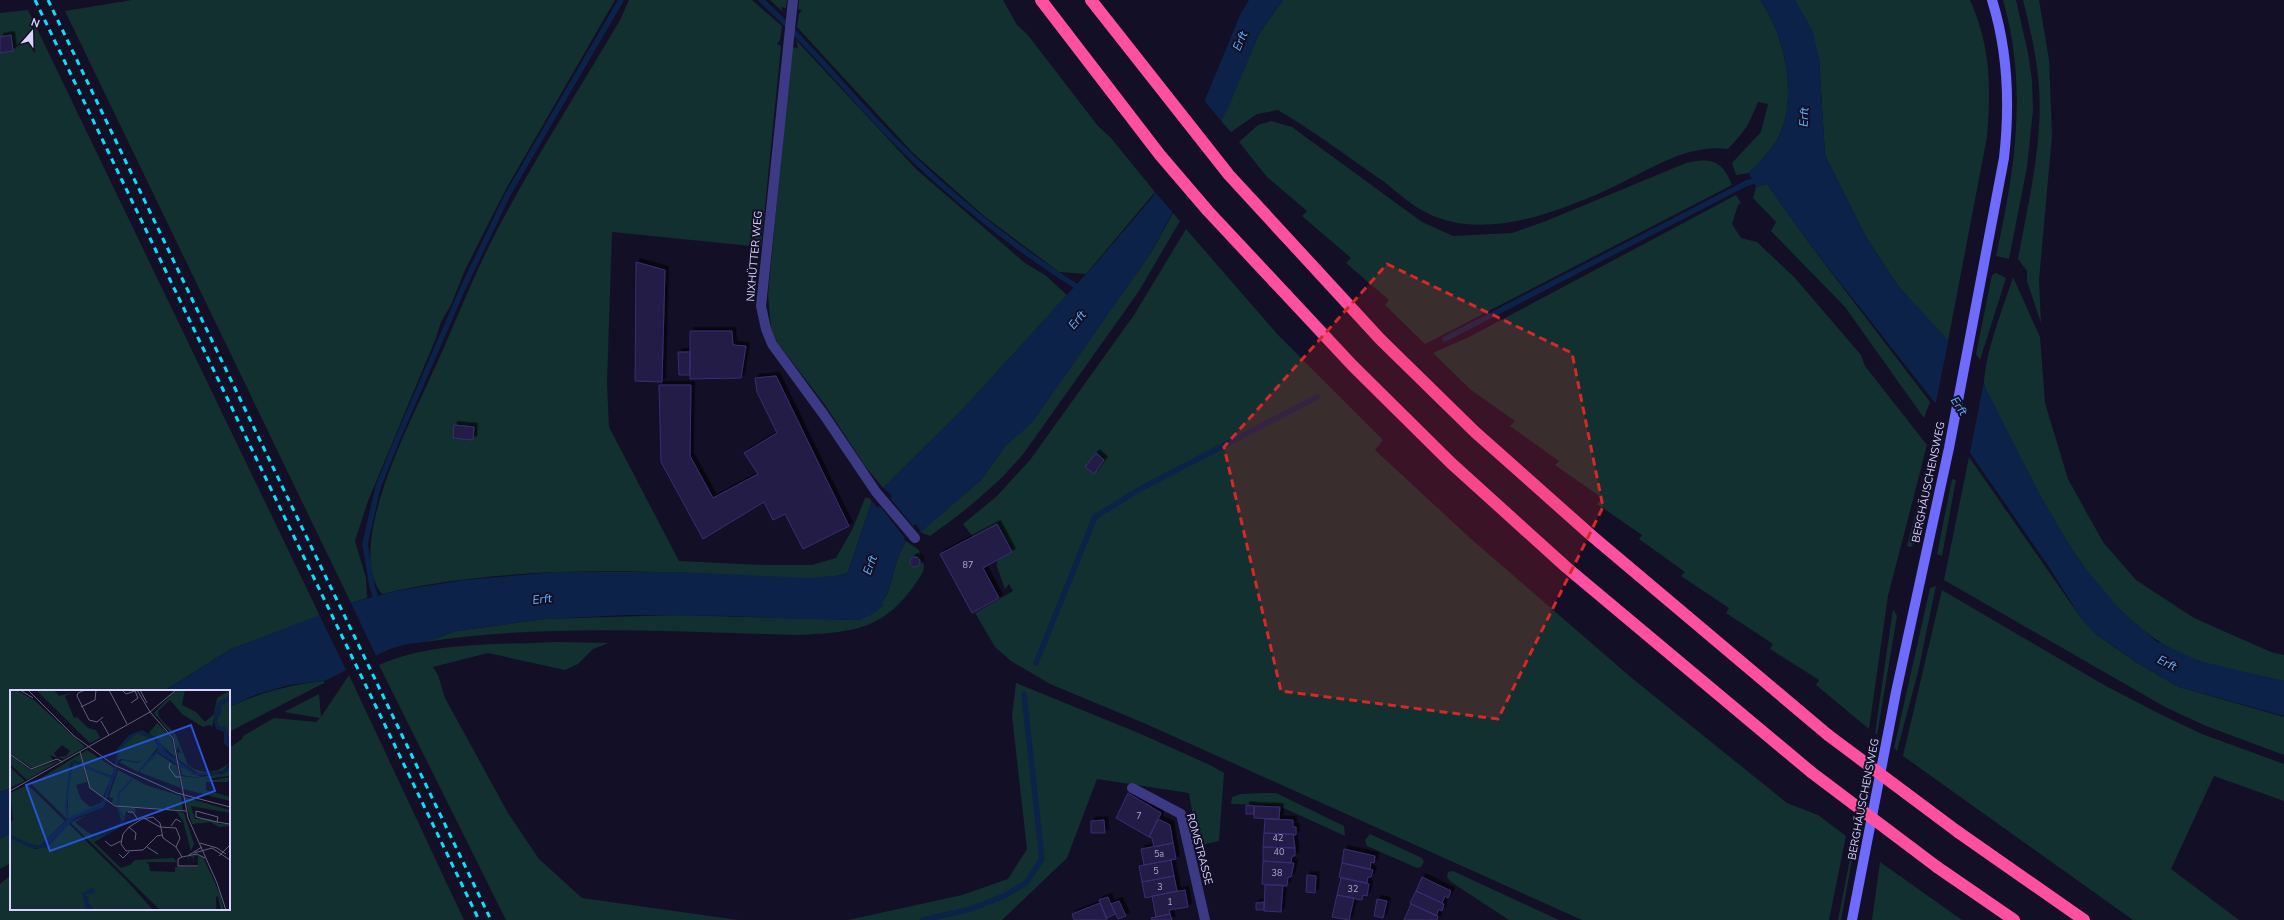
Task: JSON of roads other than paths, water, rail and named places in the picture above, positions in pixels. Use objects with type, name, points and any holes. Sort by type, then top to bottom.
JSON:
[{"type":"highway","points":[[1041,0],[1160,155],[1208,211],[1352,365],[1451,463],[1566,567],[1811,772],[1937,867],[2014,920]]},
{"type":"highway","points":[[1091,0],[1229,175],[1380,340],[1475,432],[1592,536],[1828,735],[1958,832],[2084,920]]},
{"type":"main road","name":"BERGHÄUSCHENSWEG","points":[[1852,920],[1896,692],[1949,448],[2004,158],[2008,125],[2005,64],[1999,27],[1992,0]]},
{"type":"street","name":"NIXHÜTTER WEG","points":[[793,4],[787,46],[761,306],[766,329],[772,344],[824,415],[876,492],[915,538]]},
{"type":"street","name":"ROMSTRASSE","points":[[1132,788],[1181,814],[1205,920]]},
{"type":"water","name":"Erft","points":[[1249,0],[1283,0],[1259,34],[1229,106],[1152,251],[1032,423],[1005,446],[982,479],[922,531],[919,531],[916,525],[904,539],[906,541],[898,557],[889,590],[881,604],[883,606],[871,615],[859,620],[731,616],[628,615],[544,619],[456,631],[425,642],[407,644],[390,649],[324,681],[289,685],[255,695],[230,707],[230,690],[166,690],[231,649],[351,603],[395,591],[464,580],[556,572],[682,572],[808,578],[843,575],[848,572],[872,501],[878,507],[892,496],[883,488],[963,409],[1097,262],[1151,199],[1187,143],[1241,13]]},
{"type":"water","name":"Erft","points":[[1760,0],[1795,0],[1812,29],[1819,58],[1825,155],[1866,237],[1898,286],[1944,336],[1983,383],[2040,495],[2078,559],[2120,610],[2156,641],[2199,661],[2284,681],[2284,716],[2179,687],[2139,664],[2096,634],[2081,618],[2049,567],[1936,404],[1812,247],[1767,184],[1756,187],[1749,173],[1767,154],[1778,138],[1786,116],[1788,100],[1786,64],[1781,46],[1776,29]]},
{"type":"water","points":[[10,788],[10,834],[0,839],[0,792]]},
{"type":"waterway","points":[[377,602],[372,586],[365,544],[378,487],[397,440],[463,288],[508,194],[621,0]]},
{"type":"waterway","points":[[761,0],[796,34],[895,141],[960,201],[1008,239],[1082,290]]},
{"type":"waterway","points":[[1445,339],[1747,183],[1760,179]]},
{"type":"waterway","points":[[1036,663],[1095,517],[1140,489],[1317,397]]},
{"type":"waterway","points":[[923,920],[971,909],[1004,896],[1026,883],[1042,859],[1024,694]]},
{"type":"railway","points":[[35,0],[479,920]]},
{"type":"railway","points":[[48,0],[491,920]]}]
